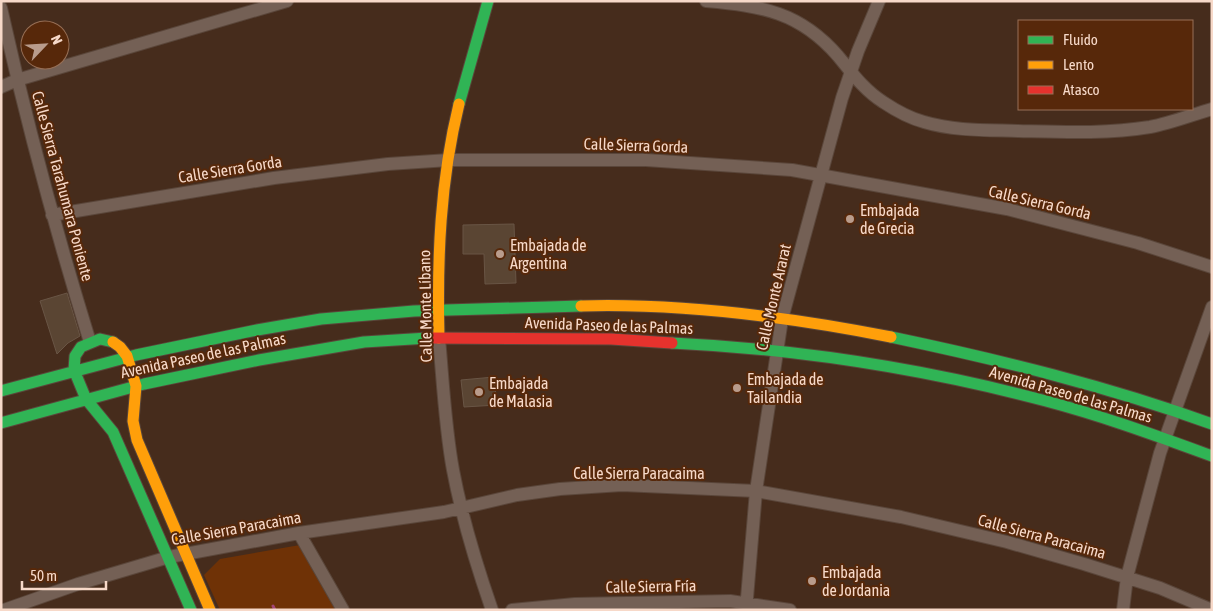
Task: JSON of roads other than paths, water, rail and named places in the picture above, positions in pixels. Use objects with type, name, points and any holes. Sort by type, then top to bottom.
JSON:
[{"type":"main road","name":"Calle Monte Líbano","points":[[439,338],[438,274],[443,193],[455,123],[488,1]]},
{"type":"main road","name":"Avenida Paseo de las Palmas","points":[[1,391],[127,356],[276,326],[322,319],[438,310],[573,305],[679,307],[782,319],[889,337],[1000,360],[1108,388],[1174,409],[1212,424]]},
{"type":"main road","name":"Avenida Paseo de las Palmas","points":[[1,423],[136,386],[282,354],[330,346],[411,337],[566,338],[733,346],[860,363],[972,383],[1044,400],[1165,438],[1212,456]]},
{"type":"main road","points":[[191,610],[169,556],[113,432],[86,399],[79,384],[74,370],[75,356],[81,347],[90,342],[100,339],[111,341],[120,347],[127,356],[136,386],[132,421],[137,440],[210,610]]},
{"type":"street","points":[[1,87],[17,80],[287,1]]},
{"type":"street","points":[[706,1],[744,4],[784,15],[801,24],[827,45],[867,90],[900,112],[923,122],[948,128],[1109,132],[1153,126],[1212,108]]},
{"type":"street","name":"Calle Monte Ararat","points":[[746,606],[756,491],[782,319],[820,174],[850,72],[879,1]]},
{"type":"street","name":"Calle Sierra Tarahumara Poniente","points":[[1,8],[17,80],[52,215],[90,342]]},
{"type":"street","name":"Calle Sierra Gorda","points":[[52,215],[274,178],[388,164],[449,160],[646,160],[766,167],[820,174],[1007,209],[1138,243],[1212,267]]},
{"type":"street","points":[[1123,610],[1127,577],[1165,438],[1212,307]]},
{"type":"street","name":"Calle Monte Líbano","points":[[439,338],[448,438],[453,471],[477,563],[492,610]]},
{"type":"street","name":"Calle Sierra Paracaima","points":[[4,610],[86,581],[169,556],[299,533],[421,516],[560,489],[622,486],[756,491],[945,526],[1127,577],[1160,588],[1212,610]]},
{"type":"street","points":[[299,533],[343,610]]},
{"type":"street","name":"Calle Sierra Fría","points":[[512,610],[575,604],[710,601],[790,610]]},
{"type":"waterway","points":[[273,606],[275,610]]},
{"type":"place","name":"Embajada de Grecia","points":[[850,219]]},
{"type":"place","name":"Embajada de Argentina","points":[[500,254]]},
{"type":"place","name":"Embajada de Tailandia","points":[[737,388]]},
{"type":"place","name":"Embajada de Malasia","points":[[479,392]]},
{"type":"place","name":"Embajada de Jordania","points":[[812,581]]}]
